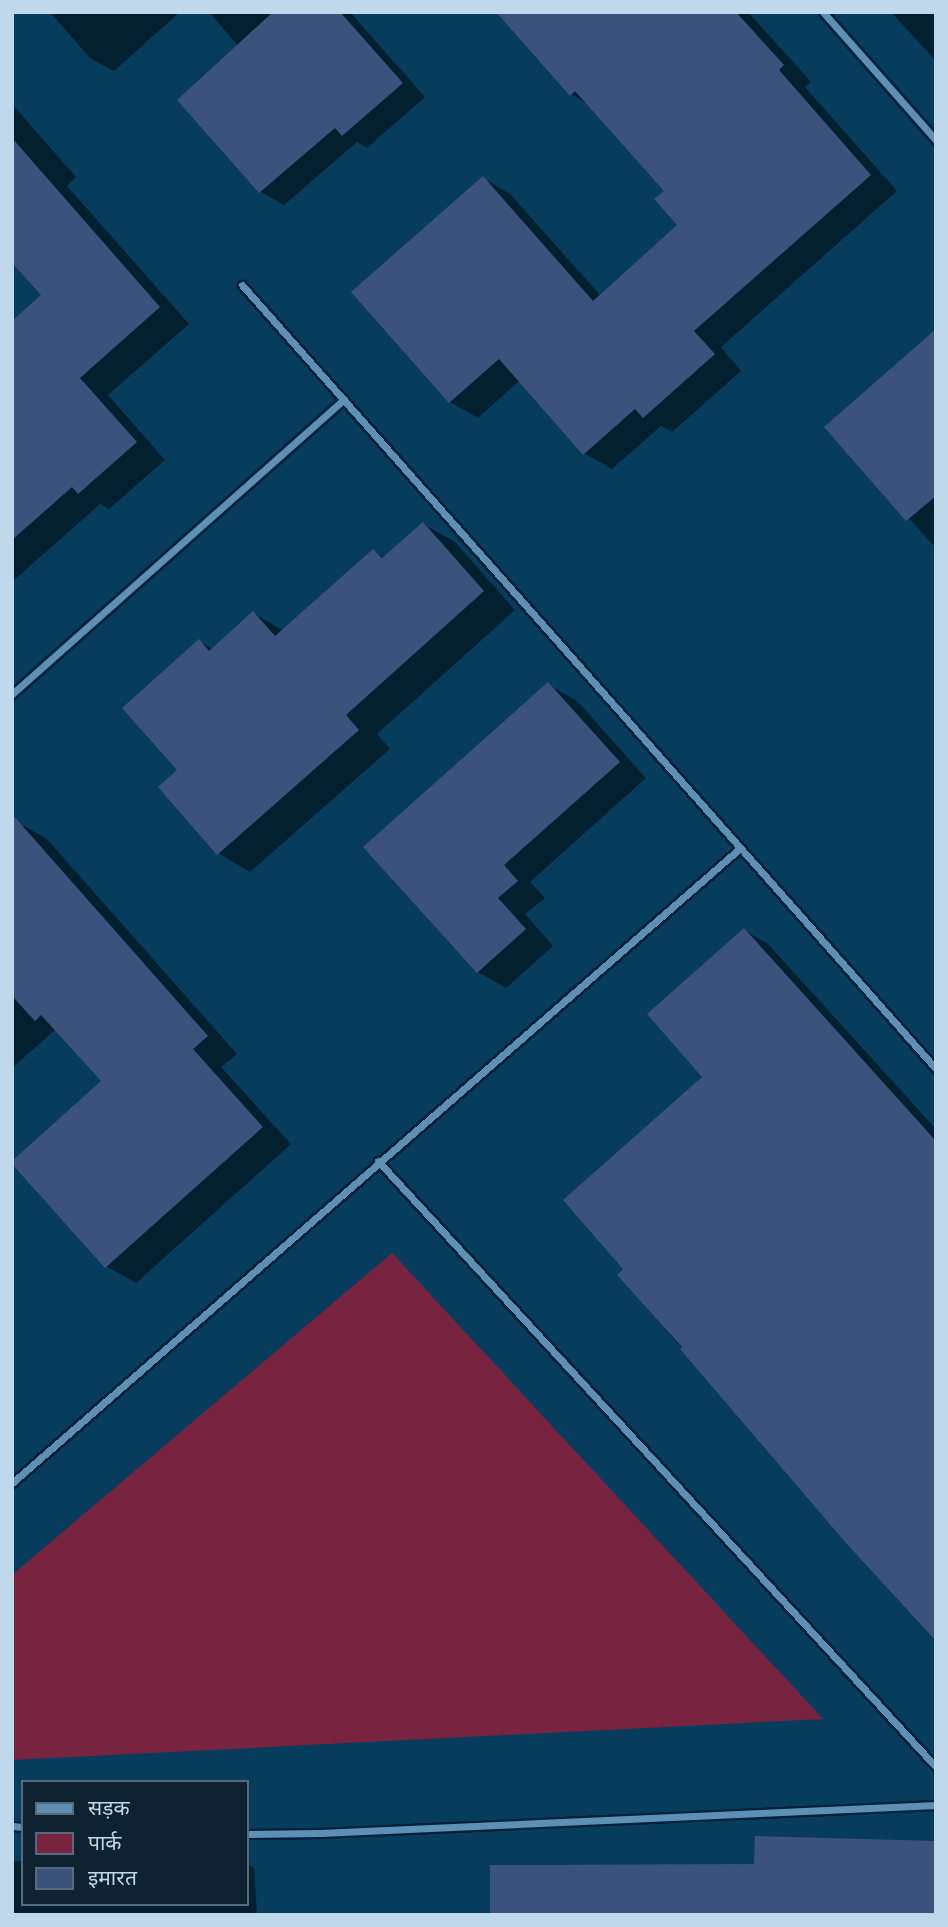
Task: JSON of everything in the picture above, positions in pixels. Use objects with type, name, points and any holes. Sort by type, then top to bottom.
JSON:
[{"type":"street","points":[[823,12],[936,140]]},
{"type":"street","points":[[242,285],[345,399],[738,850],[936,1069]]},
{"type":"street","points":[[12,694],[345,399]]},
{"type":"street","points":[[12,1483],[378,1161],[738,850]]},
{"type":"street","points":[[378,1161],[936,1767]]},
{"type":"street","points":[[248,1834],[936,1805]]},
{"type":"green space","points":[[392,1253],[823,1719],[12,1760],[12,1575]]},
{"type":"building","points":[[273,12],[340,12],[403,83],[342,136],[335,128],[259,193],[177,100]]},
{"type":"building","points":[[496,12],[736,12],[784,65],[779,70],[871,175],[694,331],[715,354],[643,418],[635,409],[583,455],[499,359],[449,403],[351,292],[483,176],[593,301],[677,225],[654,199],[664,191],[575,91],[570,96]]},
{"type":"building","points":[[12,138],[160,307],[80,378],[137,442],[78,494],[72,487],[12,540],[12,321],[41,295],[12,263]]},
{"type":"building","points":[[936,329],[936,496],[906,521],[824,427]]},
{"type":"building","points":[[423,522],[484,591],[346,715],[359,730],[217,855],[158,787],[177,770],[122,708],[199,639],[209,651],[253,611],[275,636],[373,549],[382,558]]},
{"type":"building","points":[[548,682],[620,762],[504,865],[518,881],[498,898],[526,929],[477,973],[363,847]]},
{"type":"building","points":[[12,814],[208,1036],[193,1049],[263,1127],[105,1268],[12,1164],[12,1161],[101,1081],[41,1015],[35,1021],[12,996]]},
{"type":"building","points":[[744,928],[936,1141],[936,1641],[846,1543],[680,1349],[682,1347],[617,1275],[623,1269],[563,1200],[702,1077],[647,1014]]},
{"type":"building","points":[[755,1836],[936,1841],[936,1915],[490,1915],[490,1865],[754,1864]]}]
